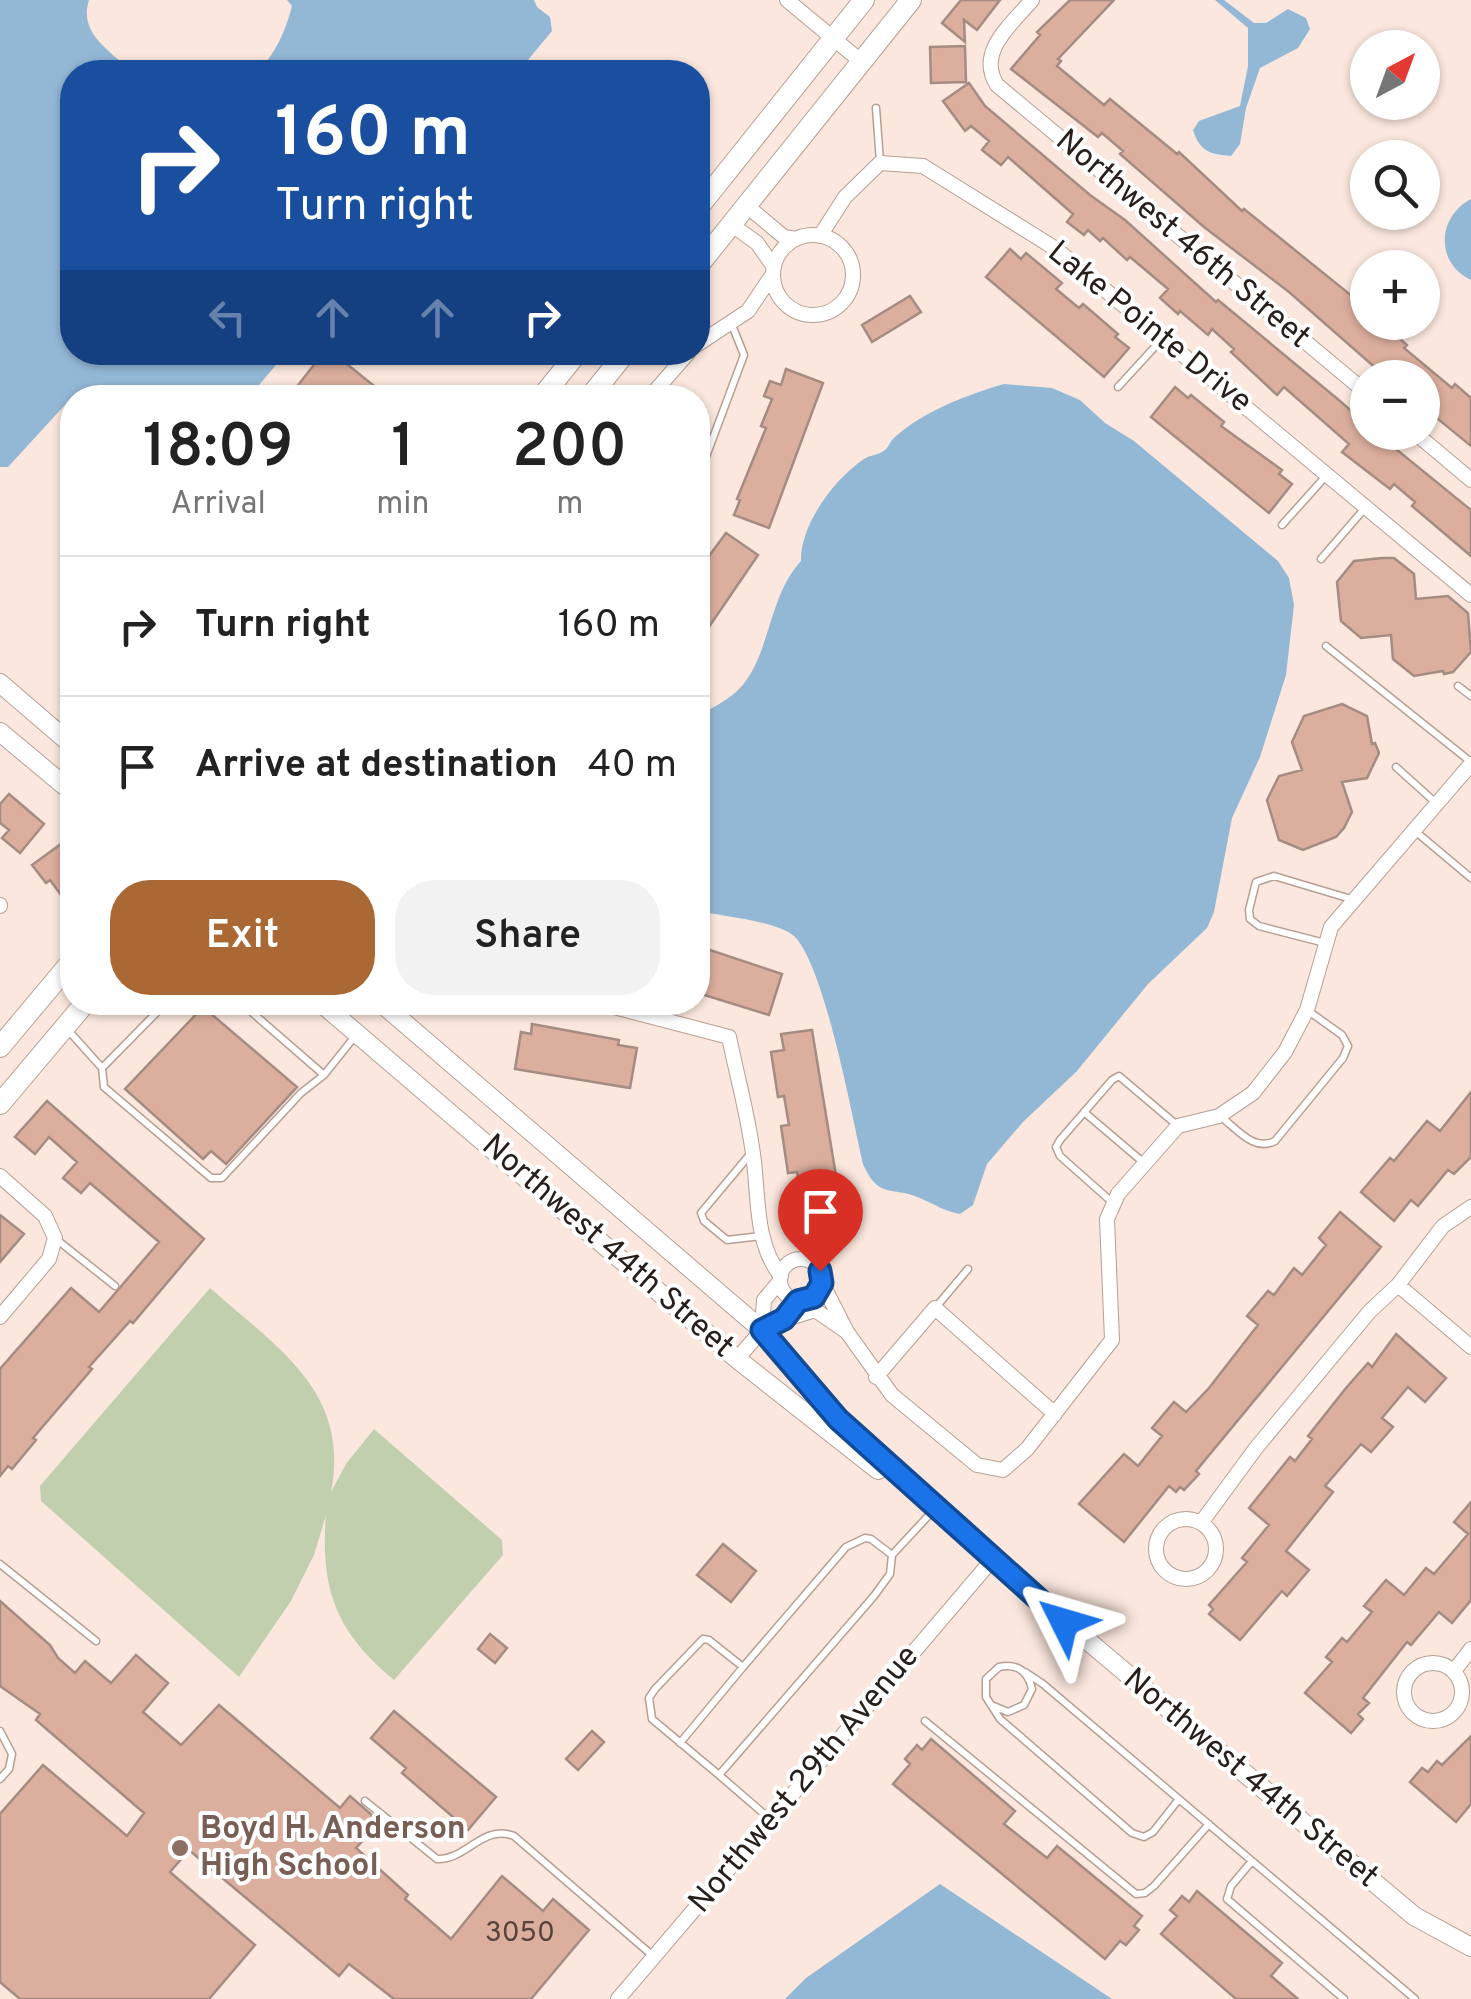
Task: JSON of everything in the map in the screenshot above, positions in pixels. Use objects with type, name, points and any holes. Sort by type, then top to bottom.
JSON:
[{"type":"main road","points":[[710,193],[864,0]]},
{"type":"main road","points":[[710,252],[912,0]]},
{"type":"main road","points":[[551,385],[568,365]]},
{"type":"main road","points":[[599,385],[616,365]]},
{"type":"main road","points":[[0,1047],[60,975]]},
{"type":"main road","points":[[0,1104],[75,1015]]},
{"type":"street","points":[[786,0],[864,64]]},
{"type":"street","name":"Northwest 46th Street","points":[[1032,0],[992,52],[989,71],[997,86],[1350,379]]},
{"type":"street","points":[[820,236],[845,197],[880,163]]},
{"type":"street","name":"Lake Pointe Drive","points":[[880,163],[923,166],[1056,249],[1471,595]]},
{"type":"street","points":[[732,225],[757,244],[773,271],[776,290],[784,302],[800,313],[825,313],[843,302],[849,294],[853,269],[847,253],[820,236],[784,237],[748,206]]},
{"type":"street","points":[[710,337],[748,311],[783,248],[796,238]]},
{"type":"street","points":[[748,311],[784,302]]},
{"type":"street","points":[[660,385],[677,365]]},
{"type":"street","points":[[1435,450],[1471,480]]},
{"type":"street","points":[[0,683],[60,735]]},
{"type":"street","points":[[0,732],[60,782]]},
{"type":"street","points":[[762,1236],[794,1261],[806,1260],[816,1266],[847,1332],[892,1395],[977,1464],[1004,1470],[1027,1449],[1112,1340],[1106,1219],[1114,1204],[1178,1126],[1219,1116],[1253,1092],[1285,1052],[1307,1010],[1331,927],[1471,763]]},
{"type":"street","name":"Northwest 44th Street","points":[[335,1015],[736,1359],[992,1560],[1414,1916],[1471,1946]]},
{"type":"street","name":"Northwest 44th Street","points":[[395,1015],[762,1330],[838,1419],[992,1560]]},
{"type":"street","points":[[645,1015],[729,1037],[753,1151],[762,1236],[784,1292],[798,1301]]},
{"type":"street","points":[[0,1176],[45,1216],[55,1238],[48,1259],[0,1317]]},
{"type":"street","points":[[1201,1523],[1307,1385],[1370,1311],[1398,1285],[1443,1226],[1471,1207]]},
{"type":"street","points":[[762,1330],[764,1300],[794,1261]]},
{"type":"street","points":[[784,1319],[798,1301],[814,1297],[822,1283]]},
{"type":"street","points":[[1398,1285],[1471,1348]]},
{"type":"street","points":[[736,1359],[762,1330],[825,1306],[829,1298]]},
{"type":"street","points":[[876,1377],[935,1308],[1055,1414]]},
{"type":"street","points":[[815,1310],[847,1332]]},
{"type":"street","points":[[1173,1522],[1201,1523],[1214,1538],[1216,1548],[1210,1568],[1193,1578],[1173,1576],[1160,1563],[1156,1544],[1160,1534],[1173,1522]]},
{"type":"street","name":"Northwest 29th Avenue","points":[[618,1999],[992,1560]]},
{"type":"street","points":[[1454,1671],[1471,1649]]},
{"type":"street","points":[[1438,1663],[1454,1671],[1463,1688],[1462,1698],[1451,1716],[1432,1721],[1413,1713],[1404,1696],[1412,1671],[1438,1663]]},
{"type":"lane","points":[[876,108],[880,163]]},
{"type":"lane","points":[[710,446],[744,355],[732,324]]},
{"type":"lane","points":[[1118,387],[1163,338]]},
{"type":"lane","points":[[1282,525],[1326,475]]},
{"type":"lane","points":[[1321,559],[1366,507]]},
{"type":"lane","points":[[1326,646],[1471,763]]},
{"type":"lane","points":[[1458,686],[1471,696]]},
{"type":"lane","points":[[1396,768],[1437,804]]},
{"type":"lane","points":[[1414,830],[1471,878]]},
{"type":"lane","points":[[1326,944],[1260,926],[1250,919],[1248,910],[1256,882],[1274,876],[1354,900]]},
{"type":"lane","points":[[1219,1116],[1256,1144],[1275,1141],[1343,1058],[1348,1046],[1342,1036],[1307,1010]]},
{"type":"lane","points":[[102,1068],[154,1015]]},
{"type":"lane","points":[[255,1015],[324,1075]]},
{"type":"lane","points":[[65,1027],[102,1068],[104,1087],[211,1178],[222,1178],[233,1170],[301,1093],[324,1075],[357,1034]]},
{"type":"lane","points":[[1114,1204],[1060,1156],[1056,1147],[1084,1112],[1119,1076],[1178,1126]]},
{"type":"lane","points":[[1084,1112],[1145,1164]]},
{"type":"lane","points":[[753,1151],[701,1214],[727,1240],[762,1236]]},
{"type":"lane","points":[[55,1238],[115,1286]]},
{"type":"lane","points":[[935,1308],[968,1270]]},
{"type":"lane","points":[[719,1775],[874,1596],[890,1574],[892,1555],[932,1513]]},
{"type":"lane","points":[[680,1742],[846,1547],[865,1538],[892,1555]]},
{"type":"lane","points":[[0,1564],[96,1641]]},
{"type":"lane","points":[[743,1667],[710,1640],[703,1639],[649,1698],[652,1720],[771,1820]]},
{"type":"lane","points":[[1179,1799],[1153,1832],[1144,1837],[1132,1833],[1000,1719],[984,1688],[991,1672],[1008,1665],[1043,1684],[1209,1824],[1414,1999]]},
{"type":"lane","points":[[991,1705],[1008,1712],[1024,1705],[1032,1689],[1025,1672]]},
{"type":"lane","points":[[926,1721],[1136,1894],[1154,1886],[1209,1824]]},
{"type":"lane","points":[[0,1731],[12,1754],[0,1778]]},
{"type":"lane","points":[[365,1802],[437,1859],[448,1860],[492,1834],[514,1836],[654,1956]]},
{"type":"lane","points":[[1252,1861],[1231,1886],[1227,1899],[1344,1999]]},
{"type":"green space","points":[[210,1288],[283,1352],[319,1399],[330,1426],[334,1457],[331,1492],[346,1464],[374,1429],[502,1540],[503,1555],[394,1680],[358,1644],[336,1607],[326,1565],[326,1515],[314,1555],[291,1601],[239,1677],[41,1501],[40,1486]]},
{"type":"water","points":[[0,0],[89,0],[88,23],[92,32],[118,60],[60,60],[60,365],[276,365],[259,385],[60,385],[60,410],[8,467],[0,467]]},
{"type":"water","points":[[287,0],[534,0],[550,17],[552,31],[528,60],[267,60],[283,33],[292,6]]},
{"type":"water","points":[[1215,0],[1224,0],[1254,23],[1266,23],[1288,9],[1306,18],[1310,29],[1298,48],[1260,68],[1246,108],[1240,144],[1231,156],[1207,150],[1193,130],[1199,121],[1240,106],[1248,66],[1248,28]]},
{"type":"water","points":[[1471,199],[1471,280],[1451,263],[1445,240],[1452,217]]},
{"type":"water","points":[[1004,384],[1052,388],[1080,400],[1278,561],[1289,578],[1294,605],[1286,675],[1260,757],[1232,818],[1214,912],[1207,928],[1148,984],[1077,1071],[1023,1122],[987,1164],[973,1205],[960,1214],[912,1195],[881,1188],[869,1176],[827,1009],[805,952],[794,936],[762,923],[710,913],[710,709],[734,694],[749,676],[781,592],[801,561],[806,533],[841,478],[864,459],[885,450],[918,420]]},
{"type":"water","points":[[940,1884],[1112,1999],[785,1999],[806,1978]]},
{"type":"building","points":[[961,0],[1000,0],[977,30],[964,20],[965,42],[942,23]]},
{"type":"building","points":[[1070,0],[1114,0],[1058,59],[1061,61],[1057,66],[1104,105],[1110,99],[1179,152],[1242,211],[1350,294],[1350,340],[1401,340],[1407,345],[1404,348],[1418,360],[1366,360],[1289,292],[1204,227],[1120,154],[1123,151],[1102,133],[1098,137],[1011,69],[1040,35],[1037,32]]},
{"type":"building","points":[[965,46],[966,82],[931,83],[930,47]]},
{"type":"building","points":[[969,83],[985,106],[1350,410],[1350,450],[1397,450],[1471,510],[1471,556],[1412,506],[1415,502],[1394,484],[1390,489],[1342,452],[1349,444],[1284,387],[1277,395],[1212,329],[1208,335],[1180,311],[1178,314],[1160,298],[1168,289],[1130,257],[1127,260],[1103,238],[1100,241],[1088,230],[1084,235],[1067,222],[1073,214],[1008,157],[1001,165],[982,150],[989,141],[971,126],[965,131],[943,101]]},
{"type":"building","points":[[1010,249],[1021,259],[1026,253],[1062,283],[1056,289],[1079,308],[1083,304],[1129,348],[1104,377],[986,277]]},
{"type":"building","points":[[910,296],[921,312],[872,342],[862,325]]},
{"type":"building","points":[[314,365],[348,365],[373,385],[298,385]]},
{"type":"building","points":[[786,369],[823,383],[769,528],[734,515],[766,428],[761,426],[772,399],[764,396],[770,381],[781,385]]},
{"type":"building","points":[[1440,378],[1452,388],[1455,384],[1471,398],[1471,446],[1440,421]]},
{"type":"building","points":[[1175,387],[1188,398],[1191,395],[1224,422],[1221,426],[1282,470],[1279,474],[1292,484],[1269,513],[1151,417]]},
{"type":"building","points":[[726,533],[758,555],[710,625],[710,555]]},
{"type":"building","points":[[1394,558],[1414,574],[1416,599],[1448,596],[1468,613],[1471,652],[1453,672],[1414,676],[1393,659],[1391,635],[1361,638],[1341,621],[1337,582],[1354,561]]},
{"type":"building","points":[[1342,704],[1367,716],[1372,744],[1379,753],[1367,778],[1342,782],[1352,812],[1344,828],[1336,837],[1303,850],[1279,840],[1267,800],[1279,776],[1302,770],[1292,742],[1304,716]]},
{"type":"building","points":[[9,794],[44,824],[20,853],[2,838],[9,830],[0,823],[0,804]]},
{"type":"building","points":[[60,845],[60,894],[50,880],[46,883],[32,865]]},
{"type":"building","points":[[710,950],[782,974],[769,1015],[710,997]]},
{"type":"building","points":[[195,1015],[212,1015],[297,1087],[226,1164],[211,1151],[203,1159],[125,1089]]},
{"type":"building","points":[[532,1024],[619,1040],[618,1045],[637,1048],[630,1088],[515,1069],[521,1032],[531,1034]]},
{"type":"building","points":[[812,1030],[837,1182],[800,1188],[797,1172],[788,1173],[781,1126],[789,1125],[784,1096],[778,1097],[771,1052],[784,1050],[781,1034]]},
{"type":"building","points":[[1471,1092],[1471,1157],[1454,1174],[1448,1170],[1418,1206],[1411,1200],[1394,1221],[1361,1192],[1390,1158],[1394,1161],[1427,1121],[1440,1131]]},
{"type":"building","points":[[47,1101],[204,1239],[133,1323],[130,1321],[89,1367],[92,1369],[12,1469],[8,1466],[0,1476],[0,1369],[71,1288],[99,1312],[159,1242],[90,1183],[81,1193],[63,1178],[77,1162],[49,1137],[35,1154],[15,1137]]},
{"type":"building","points":[[1340,1212],[1381,1247],[1196,1471],[1199,1474],[1184,1490],[1180,1487],[1176,1492],[1169,1486],[1124,1542],[1079,1504],[1124,1454],[1138,1466],[1162,1436],[1152,1428],[1174,1402],[1186,1412],[1209,1388],[1258,1325],[1247,1316],[1268,1291],[1274,1295],[1294,1268],[1302,1275],[1326,1245],[1319,1238]]},
{"type":"building","points":[[0,1215],[24,1234],[0,1262]]},
{"type":"building","points":[[1396,1334],[1446,1378],[1425,1402],[1408,1387],[1382,1418],[1393,1427],[1371,1452],[1361,1444],[1325,1486],[1333,1492],[1286,1551],[1309,1570],[1287,1596],[1282,1591],[1240,1640],[1209,1614],[1213,1609],[1209,1605],[1247,1562],[1242,1558],[1269,1525],[1249,1508],[1290,1457],[1295,1461],[1312,1439],[1308,1436],[1346,1388],[1368,1363],[1372,1367]]},
{"type":"building","points":[[1471,1502],[1471,1600],[1452,1623],[1439,1612],[1411,1645],[1407,1642],[1363,1698],[1369,1703],[1358,1714],[1363,1719],[1351,1733],[1305,1693],[1332,1662],[1326,1657],[1342,1638],[1347,1642],[1372,1612],[1364,1606],[1386,1580],[1404,1595],[1426,1568],[1434,1574],[1468,1534],[1454,1522]]},
{"type":"building","points":[[723,1544],[756,1571],[731,1602],[697,1575]]},
{"type":"building","name":"Boyd H. Anderson High School","points":[[0,1601],[75,1673],[85,1661],[111,1683],[136,1655],[168,1683],[143,1712],[181,1745],[219,1705],[340,1808],[350,1796],[380,1822],[356,1848],[451,1939],[502,1876],[543,1911],[553,1899],[589,1930],[531,1999],[394,1999],[349,1964],[339,1976],[189,1850],[170,1872],[255,1945],[209,1999],[20,1999],[0,1982],[0,1814],[43,1765],[127,1836],[144,1813],[36,1720],[40,1714],[0,1686]]},
{"type":"building","points":[[490,1634],[507,1648],[495,1663],[478,1649]]},
{"type":"building","points":[[394,1711],[496,1797],[468,1830],[402,1773],[406,1768],[371,1738]]},
{"type":"building","points":[[592,1731],[604,1742],[578,1770],[566,1759]]},
{"type":"building","points":[[1471,1736],[1471,1804],[1456,1822],[1410,1782],[1422,1768],[1428,1772],[1437,1761],[1442,1765]]},
{"type":"building","points":[[931,1739],[1015,1811],[1004,1824],[1047,1858],[1057,1846],[1142,1916],[1134,1926],[1139,1930],[1126,1945],[1120,1941],[1105,1959],[893,1784],[910,1764],[905,1759],[917,1745],[922,1750]]},
{"type":"building","points":[[1197,1891],[1282,1963],[1271,1976],[1298,1999],[1236,1999],[1161,1934],[1177,1916],[1170,1910],[1182,1896],[1189,1902]]},
{"type":"place","name":"Boyd H. Anderson High School","points":[[180,1848]]},
{"type":"route","points":[[820,1271],[821,1288],[814,1297],[798,1301],[784,1319],[762,1330],[838,1419],[1064,1622]]}]
